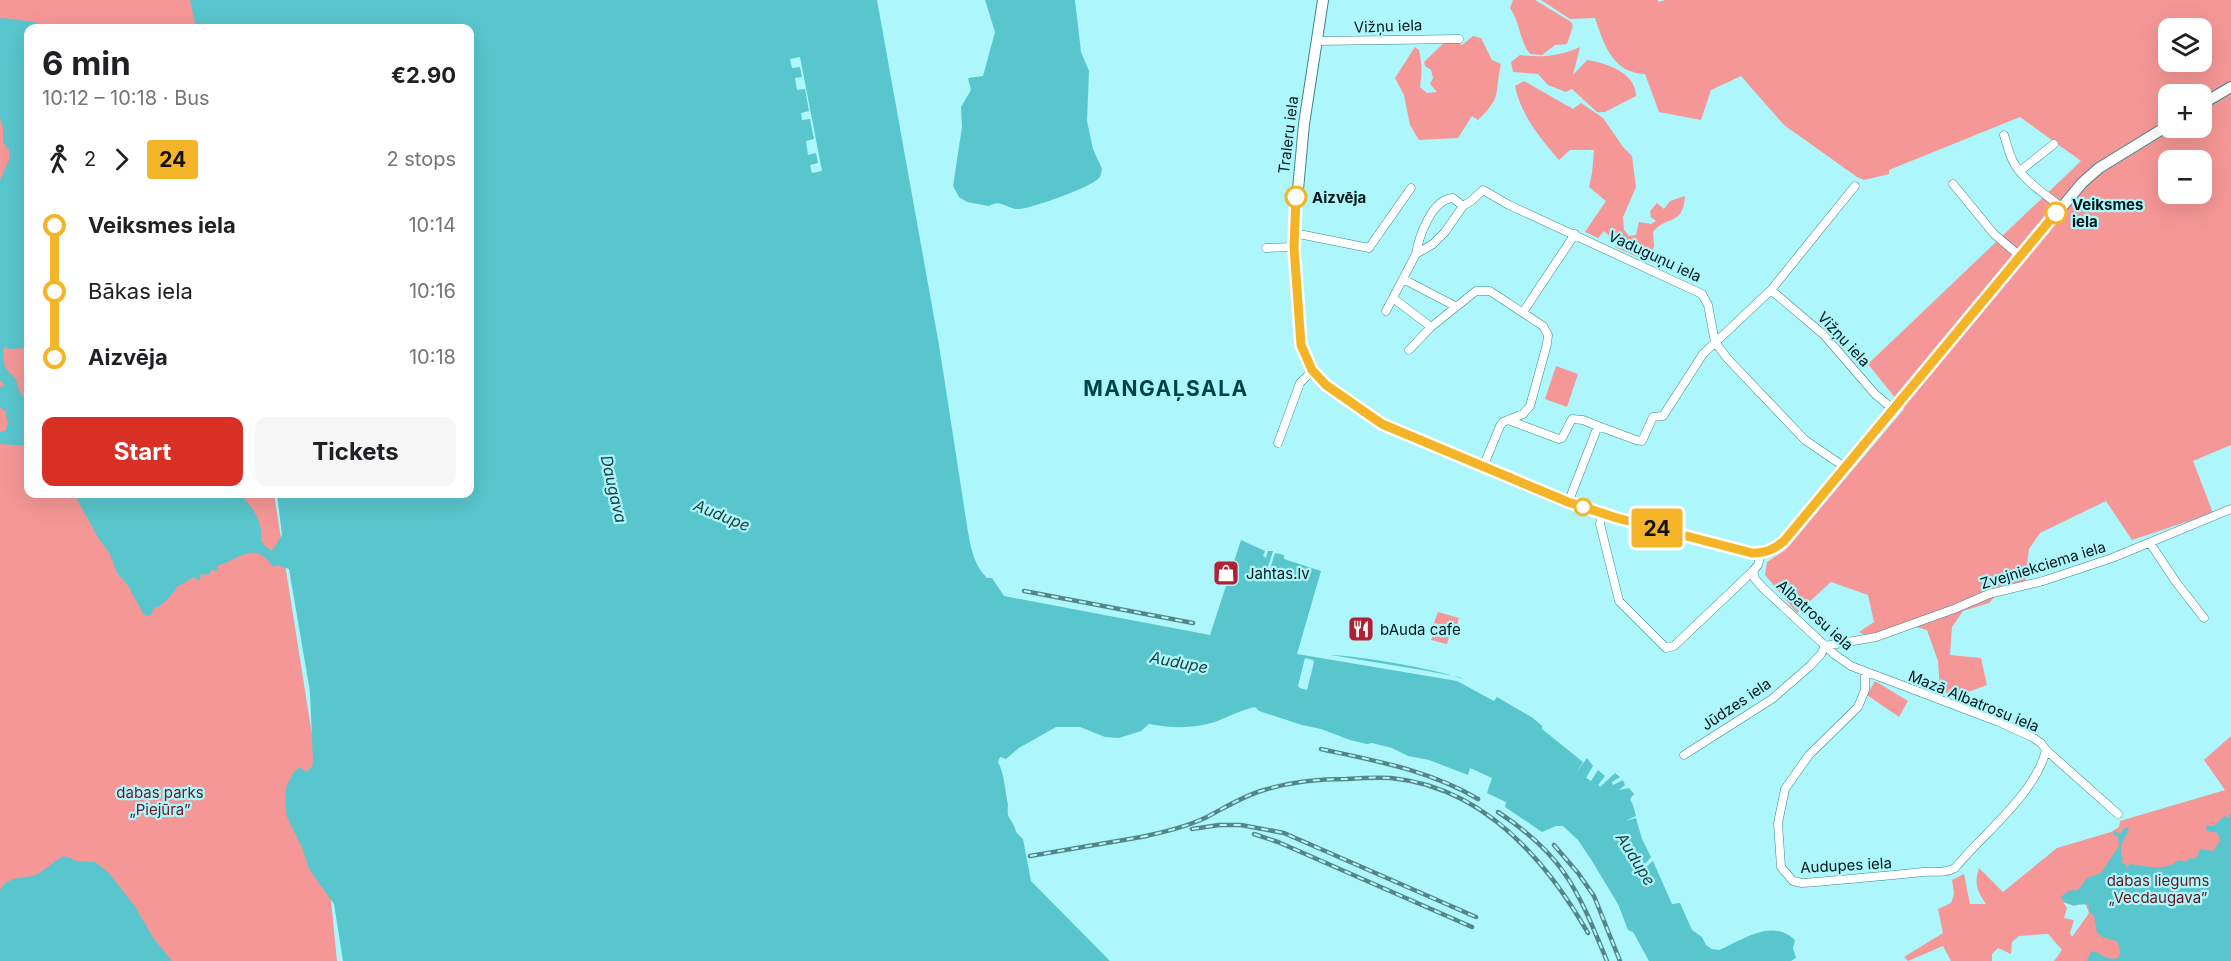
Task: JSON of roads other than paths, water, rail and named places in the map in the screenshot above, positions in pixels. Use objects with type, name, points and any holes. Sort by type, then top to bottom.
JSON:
[{"type":"main road","name":"Traleru iela","points":[[1312,370],[1301,345],[1294,233],[1304,124],[1323,0]]},
{"type":"main road","points":[[2212,99],[2231,87]]},
{"type":"main road","points":[[1312,370],[1326,385],[1382,424],[1568,502],[1744,551],[1761,553],[1777,547],[1784,541],[2061,207],[2099,168],[2158,132]]},
{"type":"street","name":"Vižņu iela","points":[[1318,40],[1459,39]]},
{"type":"street","points":[[2004,135],[2013,162],[2020,171],[2061,207]]},
{"type":"street","points":[[2020,171],[2054,144]]},
{"type":"street","points":[[1953,184],[1994,234],[2021,257]]},
{"type":"street","points":[[1508,420],[1559,439],[1562,438],[1572,419],[1576,418],[1642,441],[1653,417],[1663,416],[1694,365],[1715,342],[1771,290],[1856,186]]},
{"type":"street","points":[[1294,233],[1369,248],[1411,188]]},
{"type":"street","name":"Vaduguņu iela","points":[[1462,206],[1483,190],[1509,205],[1702,294],[1708,305],[1715,342],[1727,358],[1805,440],[1846,468]]},
{"type":"street","points":[[1386,311],[1416,254],[1418,239],[1439,204],[1447,198],[1453,198],[1462,206],[1445,232],[1433,244],[1416,254]]},
{"type":"street","points":[[1523,312],[1575,234]]},
{"type":"street","points":[[1266,248],[1294,247]]},
{"type":"street","points":[[1403,279],[1455,306]]},
{"type":"street","name":"Vižņu iela","points":[[1771,290],[1824,335],[1875,394],[1894,410]]},
{"type":"street","points":[[1409,350],[1431,327],[1476,291],[1490,291],[1543,326],[1548,335],[1530,406],[1523,414],[1500,426],[1483,467]]},
{"type":"street","points":[[1393,298],[1431,327]]},
{"type":"street","points":[[1278,442],[1300,382],[1312,370]]},
{"type":"street","points":[[1568,502],[1598,426]]},
{"type":"street","name":"Zvejniekciema iela","points":[[1825,646],[1876,637],[1989,594],[2054,577],[2112,558],[2231,509]]},
{"type":"street","points":[[1602,513],[1600,524],[1619,601],[1666,648],[1674,646],[1753,571],[1758,565],[1761,553]]},
{"type":"street","points":[[2150,543],[2182,591],[2204,618]]},
{"type":"street","name":"Albatrosu iela","points":[[1753,571],[1755,579],[1763,588],[1825,646],[1865,674]]},
{"type":"street","name":"Jūdzes iela","points":[[1684,755],[1772,699],[1810,666],[1825,646]]},
{"type":"street","name":"Mazā Albatrosu iela","points":[[1865,674],[1999,722],[2032,737],[2118,814]]},
{"type":"street","name":"Audupes iela","points":[[1865,674],[1865,690],[1858,707],[1809,755],[1785,789],[1778,823],[1779,849],[1781,867],[1793,881],[1803,883],[1947,872],[1954,868],[2028,786],[2040,768],[2046,750]]},
{"type":"water","points":[[190,0],[877,0],[939,345],[970,545],[979,568],[987,578],[992,578],[1004,596],[1210,635],[1241,540],[1265,551],[1263,556],[1266,558],[1268,551],[1273,551],[1264,580],[1266,582],[1275,553],[1284,555],[1284,559],[1321,571],[1297,654],[1457,681],[1494,701],[1497,697],[1533,718],[1542,726],[1542,729],[1583,762],[1576,773],[1587,758],[1593,766],[1586,778],[1591,781],[1598,770],[1605,776],[1598,785],[1600,787],[1615,773],[1620,777],[1612,782],[1613,785],[1623,780],[1625,785],[1619,790],[1629,788],[1634,794],[1630,799],[1636,816],[1625,821],[1636,818],[1642,839],[1651,857],[1644,865],[1646,867],[1653,861],[1672,904],[1680,903],[1692,930],[1702,937],[1706,945],[1719,950],[1757,933],[1777,931],[1795,940],[1793,948],[1796,958],[1791,961],[1649,961],[1633,932],[1628,930],[1618,904],[1578,840],[1563,826],[1556,826],[1542,832],[1505,807],[1506,802],[1487,793],[1492,778],[1470,768],[1468,775],[1429,760],[1408,756],[1392,748],[1350,740],[1259,711],[1255,707],[1198,726],[1173,727],[1149,724],[1141,731],[1119,738],[1105,737],[1080,727],[1056,727],[1019,748],[1006,759],[1000,757],[998,762],[1004,781],[1008,815],[1016,832],[1023,839],[1031,881],[1110,961],[343,961],[334,904],[309,869],[303,850],[287,817],[286,788],[293,773],[300,767],[306,772],[313,763],[310,692],[289,569],[277,565],[273,567],[260,554],[248,553],[217,566],[218,570],[212,569],[209,575],[201,574],[199,581],[194,577],[175,588],[177,590],[158,607],[155,607],[150,616],[144,615],[127,584],[117,573],[109,552],[100,541],[76,498],[244,498],[257,517],[261,528],[261,541],[272,551],[282,535],[277,498],[474,498],[474,24],[195,24]]},
{"type":"water","points":[[985,0],[1075,0],[1081,52],[1089,71],[1087,121],[1093,149],[1102,169],[1100,177],[1094,182],[1061,196],[1020,209],[997,203],[989,206],[967,202],[959,197],[953,186],[962,127],[961,107],[971,90],[968,78],[983,76],[995,32]]},
{"type":"water","points":[[0,19],[38,24],[24,24],[24,348],[8,349],[5,346],[3,350],[5,367],[16,379],[18,388],[24,397],[24,446],[0,444],[0,432],[5,431],[8,423],[5,411],[0,407],[0,387],[5,386],[0,380],[0,180],[9,160],[9,150],[3,142],[0,118]]},
{"type":"water","points":[[1331,655],[1401,664],[1453,676],[1422,670]]},
{"type":"water","points":[[2230,814],[2231,961],[2087,961],[2090,953],[2094,951],[2109,958],[2118,958],[2120,952],[2117,941],[2102,937],[2097,932],[2094,916],[2089,911],[2088,904],[2073,905],[2064,902],[2061,897],[2068,891],[2078,890],[2087,878],[2101,873],[2119,846],[2118,837],[2113,834],[2115,831],[2121,834],[2123,829],[2127,827],[2129,829],[2121,850],[2122,863],[2126,864],[2126,868],[2130,864],[2162,867],[2178,860],[2186,862],[2190,857],[2193,859],[2197,857],[2200,849],[2213,851],[2220,841],[2218,833],[2207,831],[2206,826],[2214,826],[2224,816],[2229,818]]},
{"type":"water","points":[[64,856],[77,861],[95,862],[108,872],[134,905],[154,939],[172,961],[0,961],[0,890],[8,881],[39,873]]},
{"type":"railway","points":[[1024,591],[1193,623]]},
{"type":"railway","points":[[1321,749],[1382,762],[1421,774],[1478,799]]},
{"type":"railway","points":[[1141,837],[1191,824],[1249,795],[1284,785],[1315,780],[1374,778],[1391,778],[1424,784],[1455,795],[1482,811],[1508,831],[1552,878],[1588,933]]},
{"type":"railway","points":[[1498,812],[1539,844],[1567,877],[1587,914],[1607,961]]},
{"type":"railway","points":[[1192,829],[1241,825],[1284,833],[1476,917]]},
{"type":"railway","points":[[1254,834],[1278,842],[1472,927]]},
{"type":"railway","points":[[1030,856],[1147,836]]},
{"type":"railway","points":[[1554,845],[1594,896],[1620,961]]},
{"type":"place","name":"Aizvēja","points":[[1296,197]]},
{"type":"place","name":"Veiksmes iela","points":[[2056,213]]},
{"type":"place","name":"Jahtas.lv","points":[[1226,573]]},
{"type":"place","name":"bAuda cafe","points":[[1361,629]]},
{"type":"district","name":"MANGAĻSALA","points":[[1166,388]]},
{"type":"water label","name":"Daugava","points":[[614,489]]},
{"type":"water label","name":"Audupe","points":[[722,515]]},
{"type":"water label","name":"Audupe","points":[[1179,662]]},
{"type":"water label","name":"Audupe","points":[[1636,859]]},
{"type":"park label","name":"dabas parks „Piejūra”","points":[[160,800]]},
{"type":"park label","name":"dabas liegums „Vecdaugava”","points":[[2158,888]]}]
